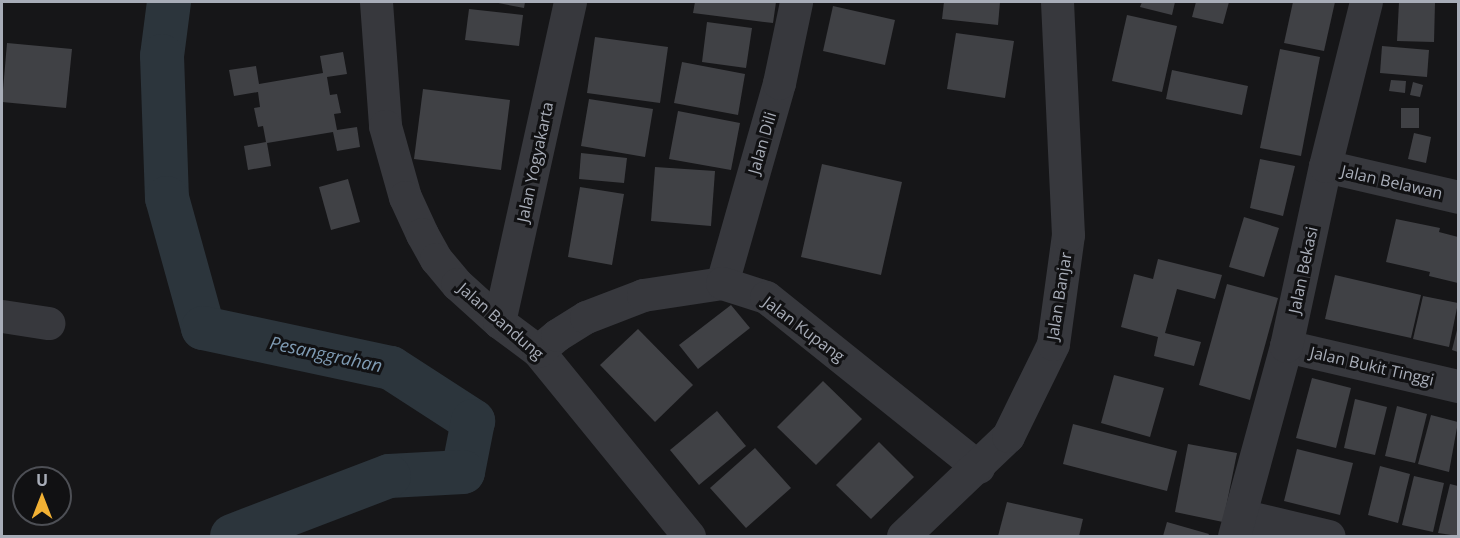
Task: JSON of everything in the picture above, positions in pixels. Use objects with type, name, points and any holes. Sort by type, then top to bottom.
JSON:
[{"type":"street","name":"Jalan Bandung","points":[[376,2],[385,126],[405,197],[436,259],[457,284],[500,322],[538,351],[689,537]]},
{"type":"street","name":"Jalan Yogyakarta","points":[[500,322],[570,2]]},
{"type":"street","name":"Jalan Dili","points":[[722,283],[778,83],[796,2]]},
{"type":"street","name":"Jalan Banjar","points":[[903,537],[1008,436],[1053,345],[1068,235],[1057,2]]},
{"type":"street","name":"Jalan Bekasi","points":[[1237,526],[1286,346],[1325,166],[1366,2]]},
{"type":"street","name":"Jalan Belawan","points":[[1325,166],[1458,197]]},
{"type":"street","name":"Jalan Kupang","points":[[538,351],[557,335],[586,317],[643,295],[722,283],[766,297],[978,467]]},
{"type":"street","points":[[2,316],[48,323]]},
{"type":"street","name":"Jalan Bukit Tinggi","points":[[1286,346],[1458,386]]},
{"type":"street","points":[[1237,526],[1329,537]]},
{"type":"building","points":[[493,2],[525,2],[524,8]]},
{"type":"building","points":[[695,2],[776,2],[773,23],[693,13]]},
{"type":"building","points":[[944,2],[1000,2],[998,25],[942,19]]},
{"type":"building","points":[[1142,2],[1175,2],[1172,15],[1140,7]]},
{"type":"building","points":[[1196,2],[1229,2],[1223,24],[1192,17]]},
{"type":"building","points":[[1293,2],[1335,2],[1324,51],[1284,43]]},
{"type":"building","points":[[1399,2],[1435,2],[1434,42],[1397,41]]},
{"type":"building","points":[[833,6],[895,20],[885,65],[823,51]]},
{"type":"building","points":[[469,9],[523,15],[519,46],[465,40]]},
{"type":"building","points":[[1127,15],[1177,26],[1162,92],[1112,81]]},
{"type":"building","points":[[707,22],[752,28],[746,68],[702,62]]},
{"type":"building","points":[[956,33],[1014,41],[1005,98],[947,89]]},
{"type":"building","points":[[595,37],[668,47],[660,103],[587,93]]},
{"type":"building","points":[[7,43],[72,49],[66,108],[2,102]]},
{"type":"building","points":[[1382,46],[1429,50],[1427,77],[1380,73]]},
{"type":"building","points":[[1280,49],[1320,57],[1301,156],[1260,148]]},
{"type":"building","points":[[343,52],[347,74],[327,77],[330,95],[337,94],[341,113],[334,114],[337,130],[357,127],[360,147],[337,151],[333,132],[267,143],[271,166],[248,170],[244,146],[266,142],[263,126],[258,127],[254,108],[260,107],[258,92],[234,96],[229,70],[256,66],[259,84],[323,73],[320,56]]},
{"type":"building","points":[[682,62],[745,74],[738,115],[674,103]]},
{"type":"building","points":[[1172,70],[1248,86],[1242,115],[1166,99]]},
{"type":"building","points":[[1391,80],[1406,81],[1405,93],[1389,91]]},
{"type":"building","points":[[1413,82],[1423,85],[1420,97],[1410,95]]},
{"type":"building","points":[[423,89],[510,100],[501,170],[414,159]]},
{"type":"building","points":[[589,99],[653,109],[645,157],[581,146]]},
{"type":"building","points":[[1401,108],[1419,108],[1419,128],[1401,128]]},
{"type":"building","points":[[678,111],[740,123],[731,170],[669,159]]},
{"type":"building","points":[[1414,133],[1431,137],[1426,163],[1408,159]]},
{"type":"building","points":[[581,153],[627,158],[624,183],[579,179]]},
{"type":"building","points":[[1260,159],[1295,166],[1283,216],[1250,208]]},
{"type":"building","points":[[822,164],[902,182],[881,275],[801,257]]},
{"type":"building","points":[[655,167],[715,171],[711,226],[651,221]]},
{"type":"building","points":[[348,179],[360,222],[331,230],[319,187]]},
{"type":"building","points":[[580,187],[624,194],[612,265],[568,257]]},
{"type":"building","points":[[1244,217],[1279,228],[1264,277],[1229,267]]},
{"type":"building","points":[[1396,219],[1440,228],[1439,232],[1458,237],[1458,283],[1429,276],[1430,272],[1386,262]]},
{"type":"building","points":[[1158,259],[1222,275],[1215,299],[1177,289],[1165,333],[1201,342],[1194,366],[1154,356],[1158,337],[1121,327],[1134,274],[1153,279]]},
{"type":"building","points":[[1335,275],[1421,295],[1411,338],[1325,319]]},
{"type":"building","points":[[1227,284],[1278,298],[1250,400],[1199,385]]},
{"type":"building","points":[[1423,296],[1458,303],[1449,347],[1413,339]]},
{"type":"building","points":[[731,305],[750,328],[698,369],[679,345]]},
{"type":"building","points":[[1458,326],[1458,352],[1452,350]]},
{"type":"building","points":[[638,329],[693,385],[655,422],[600,365]]},
{"type":"building","points":[[1114,375],[1164,388],[1150,437],[1101,423]]},
{"type":"building","points":[[1312,378],[1351,388],[1336,448],[1296,438]]},
{"type":"building","points":[[823,381],[862,419],[816,465],[777,427]]},
{"type":"building","points":[[1355,399],[1387,407],[1375,455],[1344,448]]},
{"type":"building","points":[[1397,406],[1427,414],[1415,463],[1385,456]]},
{"type":"building","points":[[717,411],[746,446],[699,485],[670,450]]},
{"type":"building","points":[[1431,415],[1458,422],[1449,472],[1418,464]]},
{"type":"building","points":[[1073,424],[1177,451],[1167,491],[1063,464]]},
{"type":"building","points":[[879,442],[914,477],[871,519],[836,485]]},
{"type":"building","points":[[1188,444],[1237,453],[1223,522],[1175,512]]},
{"type":"building","points":[[755,448],[791,488],[746,528],[710,488]]},
{"type":"building","points":[[1297,449],[1353,463],[1340,515],[1284,501]]},
{"type":"building","points":[[1380,466],[1410,474],[1398,523],[1368,515]]},
{"type":"building","points":[[1414,476],[1444,483],[1433,532],[1402,525]]},
{"type":"building","points":[[1450,484],[1458,486],[1458,536],[1438,533]]},
{"type":"building","points":[[1007,502],[1083,519],[1079,536],[998,536]]},
{"type":"building","points":[[1167,522],[1209,534],[1208,536],[1163,536]]},
{"type":"waterway","name":"Pesanggrahan","points":[[169,2],[162,56],[167,198],[203,328],[391,368],[473,421],[463,472],[389,476],[232,536]]}]
